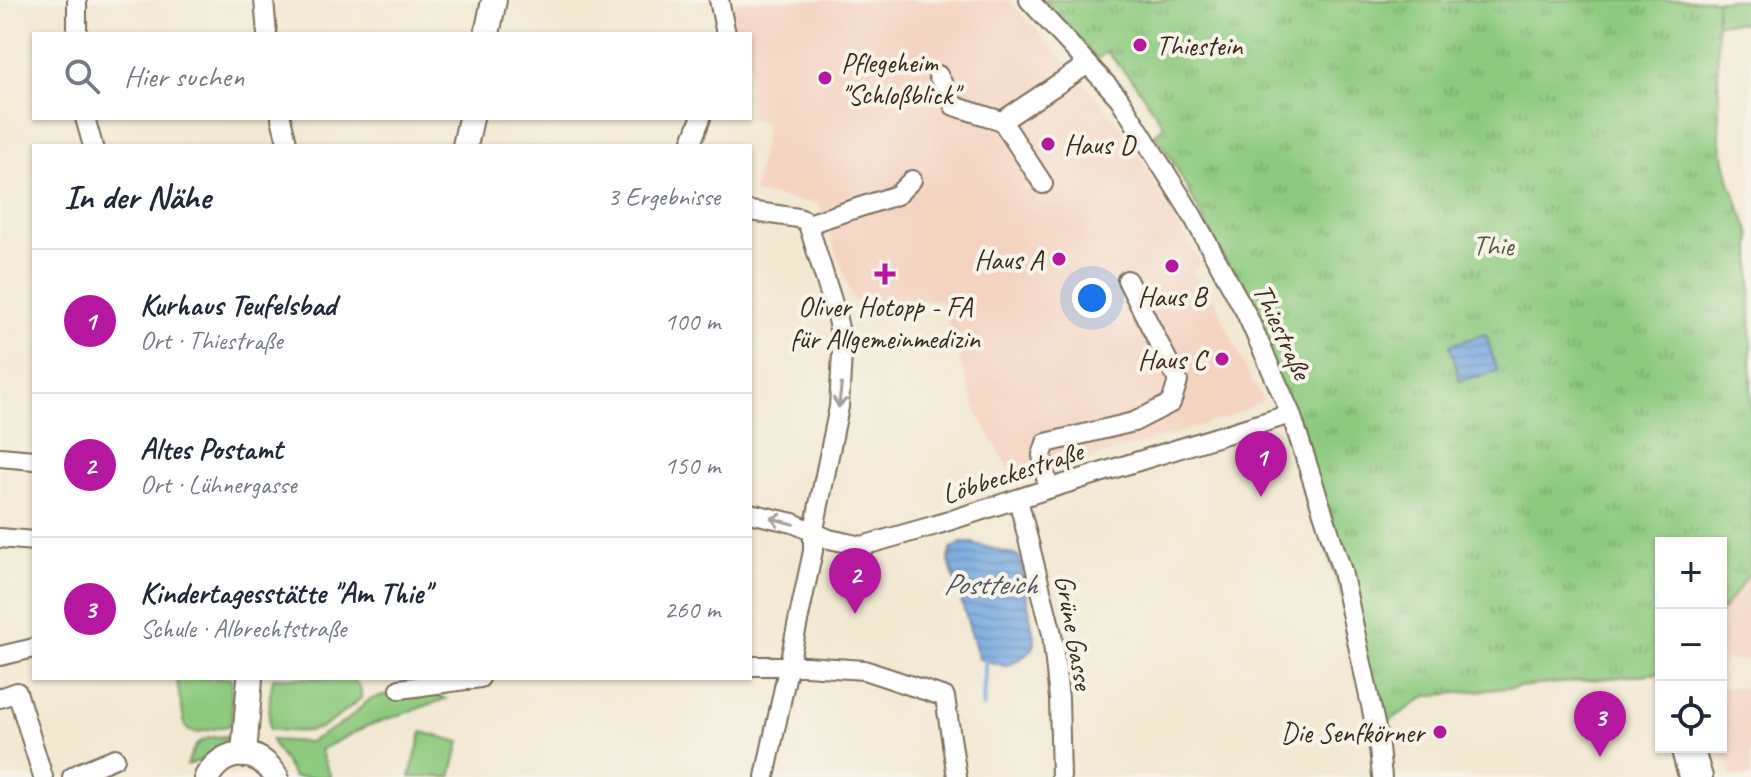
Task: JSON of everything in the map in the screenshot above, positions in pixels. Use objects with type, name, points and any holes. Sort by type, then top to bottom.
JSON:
[{"type":"main road","points":[[487,32],[494,0]]},
{"type":"main road","points":[[465,144],[471,120]]},
{"type":"main road","points":[[244,755],[250,680]]},
{"type":"main road","points":[[207,777],[221,761],[244,755],[261,760],[276,777]]},
{"type":"street","points":[[77,0],[77,32]]},
{"type":"street","points":[[264,0],[267,32]]},
{"type":"street","points":[[719,0],[726,32]]},
{"type":"street","name":"Thiestraße","points":[[1029,0],[1119,98],[1191,213],[1246,313],[1291,414],[1342,571],[1378,738],[1382,777]]},
{"type":"street","points":[[1002,121],[1088,64]]},
{"type":"street","points":[[938,75],[954,106],[1002,121],[1043,184]]},
{"type":"street","points":[[86,120],[92,144]]},
{"type":"street","points":[[282,120],[288,144]]},
{"type":"street","points":[[691,144],[700,120]]},
{"type":"street","points":[[808,224],[897,195],[912,180]]},
{"type":"street","points":[[752,211],[798,218],[808,224],[835,310],[842,353],[839,407],[813,534],[813,551],[765,777]]},
{"type":"street","points":[[1048,489],[1042,455],[1046,443],[1134,422],[1171,403],[1178,381],[1127,280]]},
{"type":"street","name":"Löbbeckestraße","points":[[752,513],[793,523],[829,539],[862,546],[1291,414]]},
{"type":"street","points":[[0,457],[32,460]]},
{"type":"street","name":"Grüne Gasse","points":[[1018,499],[1052,634],[1059,699],[1061,777]]},
{"type":"street","points":[[0,538],[32,541]]},
{"type":"street","points":[[0,656],[32,648]]},
{"type":"street","points":[[752,666],[864,670],[945,697],[957,777]]},
{"type":"street","points":[[400,689],[465,680]]},
{"type":"street","points":[[0,698],[17,692],[43,777]]},
{"type":"street","points":[[1682,753],[1688,777]]},
{"type":"street","points":[[1696,753],[1703,777]]},
{"type":"street","points":[[72,777],[115,758]]},
{"type":"shaded area","points":[[754,0],[1009,0],[1127,134],[1201,264],[1192,269],[1209,298],[1213,296],[1253,385],[1263,400],[1227,418],[1016,481],[977,413],[940,300],[854,302],[819,204],[753,193],[767,123],[752,119],[752,32],[731,32],[726,3]]},
{"type":"shaded area","points":[[1751,572],[1751,661],[1727,660],[1727,604]]},
{"type":"shaded area","points":[[1727,688],[1751,688],[1751,777],[1731,777],[1724,753],[1727,753]]},
{"type":"green space","name":"Thie","points":[[1044,0],[1716,0],[1720,139],[1730,182],[1751,236],[1751,572],[1727,604],[1727,537],[1655,537],[1655,674],[1427,696],[1382,726],[1254,315],[1171,158],[1155,134],[1164,126],[1134,82],[1107,52],[1097,59]]},
{"type":"green space","points":[[1716,0],[1751,0],[1751,23],[1716,23]]},
{"type":"green space","points":[[176,680],[231,680],[232,725],[195,733],[185,726]]},
{"type":"green space","points":[[273,680],[352,680],[361,691],[361,698],[329,723],[320,728],[299,731],[269,729]]},
{"type":"green space","points":[[430,693],[446,699],[367,726],[320,750],[331,777],[293,777],[271,740],[309,742],[346,721],[369,700],[384,695]]},
{"type":"green space","points":[[422,732],[460,742],[451,777],[410,777]]},
{"type":"green space","points":[[229,736],[211,755],[187,765],[201,741]]},
{"type":"water","points":[[1486,334],[1497,371],[1460,381],[1450,345]]},
{"type":"water","name":"Postteich","points":[[961,543],[972,543],[1020,558],[1035,643],[1028,654],[1008,666],[979,659],[948,558],[951,550]]},
{"type":"waterway","points":[[983,707],[986,662]]},
{"type":"place","name":"Thiestein","points":[[1140,45]]},
{"type":"place","name":"Pflegeheim \"Schloßblick\"","points":[[825,78]]},
{"type":"place","name":"Haus D","points":[[1048,144]]},
{"type":"place","name":"Haus A","points":[[1059,259]]},
{"type":"place","name":"Haus B","points":[[1172,266]]},
{"type":"place","name":"Oliver Hotopp - FA für Allgemeinmedizin","points":[[885,274]]},
{"type":"place","name":"Haus C","points":[[1222,359]]},
{"type":"place","name":"Kurhaus Teufelsbad","points":[[1261,497]]},
{"type":"place","name":"Altes Postamt","points":[[855,614]]},
{"type":"place","name":"Die Senfkörner","points":[[1440,732]]},
{"type":"place","name":"Kindertagesstätte \"Am Thie\"","points":[[1600,757]]}]
